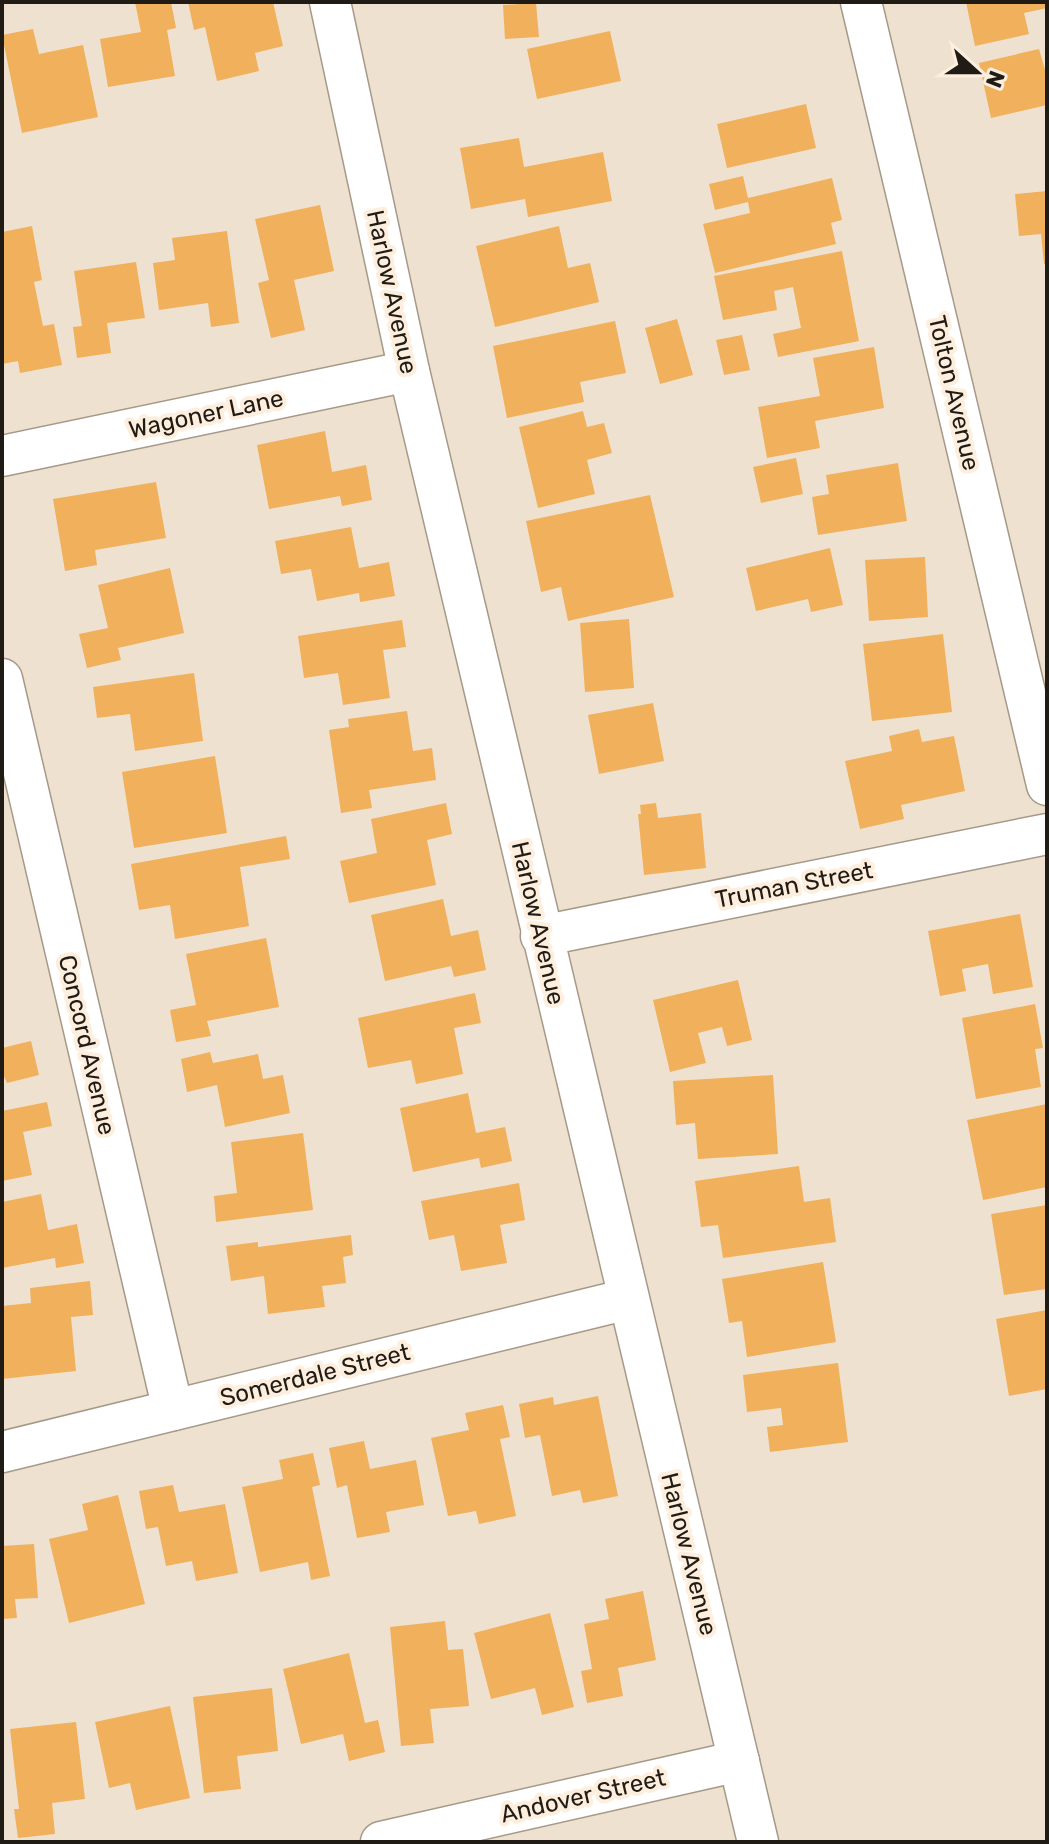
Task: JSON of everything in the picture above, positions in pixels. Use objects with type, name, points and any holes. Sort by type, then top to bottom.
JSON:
[{"type":"street","name":"Harlow Avenue","points":[[330,2],[409,371],[758,1842]]},
{"type":"street","name":"Tolton Avenue","points":[[861,2],[1047,785]]},
{"type":"street","name":"Wagoner Lane","points":[[2,456],[409,371]]},
{"type":"street","name":"Concord Avenue","points":[[2,679],[173,1410]]},
{"type":"street","name":"Truman Street","points":[[541,936],[1047,834]]},
{"type":"street","name":"Somerdale Street","points":[[2,1452],[628,1299]]},
{"type":"street","name":"Andover Street","points":[[381,1842],[739,1761]]},
{"type":"building","points":[[135,2],[171,2],[176,28],[167,30],[175,76],[108,87],[100,39],[141,32]]},
{"type":"building","points":[[188,2],[273,2],[283,46],[255,53],[259,71],[217,81],[205,27],[194,30]]},
{"type":"building","points":[[966,2],[1047,2],[1047,8],[1024,13],[1029,34],[975,46]]},
{"type":"building","points":[[536,3],[539,37],[505,39],[503,5]]},
{"type":"building","points":[[33,29],[39,54],[83,45],[98,117],[22,133],[2,35]]},
{"type":"building","points":[[610,31],[621,81],[537,99],[527,49]]},
{"type":"building","points":[[1039,49],[1047,77],[1047,105],[991,118],[979,63]]},
{"type":"building","points":[[806,104],[816,148],[727,168],[717,124]]},
{"type":"building","points":[[519,138],[524,167],[603,152],[612,201],[528,217],[525,199],[471,209],[460,148]]},
{"type":"building","points":[[743,176],[748,198],[832,178],[842,220],[831,223],[836,244],[715,273],[703,224],[750,213],[748,202],[715,210],[709,184]]},
{"type":"building","points":[[1047,191],[1047,264],[1044,264],[1041,234],[1019,236],[1015,194]]},
{"type":"building","points":[[320,205],[334,271],[294,280],[305,330],[271,338],[258,283],[269,280],[255,219]]},
{"type":"building","points":[[32,226],[42,280],[34,282],[43,326],[54,324],[62,365],[20,373],[18,361],[2,364],[2,232]]},
{"type":"building","points":[[559,226],[568,268],[590,263],[599,302],[495,327],[476,246]]},
{"type":"building","points":[[227,231],[239,323],[211,327],[208,303],[159,310],[153,263],[175,260],[172,238]]},
{"type":"building","points":[[842,251],[859,341],[778,357],[773,334],[801,328],[793,287],[774,291],[777,310],[723,320],[714,276]]},
{"type":"building","points":[[136,262],[145,318],[107,323],[111,353],[77,358],[73,327],[82,326],[74,271]]},
{"type":"building","points":[[677,319],[693,375],[660,384],[645,328]]},
{"type":"building","points":[[615,321],[626,373],[580,382],[584,402],[507,418],[493,346]]},
{"type":"building","points":[[742,335],[750,370],[724,375],[716,340]]},
{"type":"building","points":[[874,347],[884,408],[815,421],[820,448],[767,458],[758,407],[820,396],[813,358]]},
{"type":"building","points":[[583,411],[587,427],[604,423],[612,453],[587,460],[595,494],[538,508],[519,427]]},
{"type":"building","points":[[325,431],[332,472],[366,465],[372,500],[342,506],[340,496],[269,509],[257,445]]},
{"type":"building","points":[[796,458],[803,494],[761,503],[753,467]]},
{"type":"building","points":[[898,463],[907,521],[818,535],[812,497],[829,494],[826,475]]},
{"type":"building","points":[[156,482],[166,538],[95,550],[97,565],[65,571],[53,499]]},
{"type":"building","points":[[650,495],[674,597],[568,621],[561,587],[541,592],[526,521]]},
{"type":"building","points":[[351,527],[359,568],[389,562],[395,596],[360,602],[359,593],[317,601],[311,569],[281,574],[275,541]]},
{"type":"building","points":[[830,548],[843,605],[811,612],[808,599],[756,611],[746,568]]},
{"type":"building","points":[[925,557],[928,617],[869,621],[865,560]]},
{"type":"building","points":[[170,568],[184,633],[118,648],[121,660],[87,668],[79,634],[108,628],[98,585]]},
{"type":"building","points":[[629,619],[634,688],[585,692],[580,623]]},
{"type":"building","points":[[402,620],[406,647],[383,650],[390,698],[343,705],[338,673],[304,678],[298,636]]},
{"type":"building","points":[[943,634],[952,712],[872,721],[863,644]]},
{"type":"building","points":[[194,673],[203,741],[135,751],[130,714],[97,718],[93,687]]},
{"type":"building","points":[[653,703],[664,761],[599,774],[588,715]]},
{"type":"building","points":[[407,711],[413,751],[432,748],[436,780],[369,790],[372,808],[341,813],[329,730],[349,727],[348,719]]},
{"type":"building","points":[[919,729],[922,742],[954,736],[965,791],[901,805],[904,819],[860,829],[845,761],[892,751],[889,736]]},
{"type":"building","points":[[215,756],[227,833],[134,848],[122,772]]},
{"type":"building","points":[[446,803],[452,834],[427,840],[436,885],[349,903],[340,861],[377,853],[371,819]]},
{"type":"building","points":[[656,803],[658,818],[701,813],[706,868],[644,875],[638,814],[641,814],[640,805]]},
{"type":"building","points":[[286,836],[290,859],[240,867],[249,926],[175,939],[170,905],[139,910],[131,864]]},
{"type":"building","points":[[443,899],[451,936],[478,930],[486,970],[454,977],[451,966],[385,981],[371,915]]},
{"type":"building","points":[[1020,914],[1033,987],[993,994],[988,964],[962,969],[966,991],[940,996],[928,931]]},
{"type":"building","points":[[266,938],[279,1007],[207,1021],[211,1036],[176,1042],[170,1010],[196,1005],[186,954]]},
{"type":"building","points":[[738,980],[752,1040],[727,1046],[722,1027],[698,1033],[706,1063],[670,1072],[653,1000]]},
{"type":"building","points":[[475,993],[481,1023],[454,1028],[463,1074],[416,1084],[411,1060],[368,1068],[358,1018]]},
{"type":"building","points":[[1035,1004],[1043,1048],[1035,1049],[1041,1087],[976,1099],[962,1018]]},
{"type":"building","points":[[31,1041],[39,1075],[7,1083],[2,1072],[2,1048]]},
{"type":"building","points":[[210,1052],[213,1063],[258,1054],[263,1079],[283,1075],[290,1113],[225,1127],[217,1085],[187,1092],[181,1059]]},
{"type":"building","points":[[773,1075],[778,1154],[698,1159],[695,1123],[676,1125],[673,1081]]},
{"type":"building","points":[[468,1093],[476,1133],[505,1127],[512,1161],[481,1168],[479,1158],[413,1172],[400,1108]]},
{"type":"building","points":[[47,1102],[52,1126],[23,1132],[32,1175],[2,1181],[2,1111]]},
{"type":"building","points":[[1047,1104],[1047,1187],[983,1200],[967,1120]]},
{"type":"building","points":[[303,1133],[313,1210],[216,1222],[214,1196],[237,1193],[231,1142]]},
{"type":"building","points":[[799,1166],[804,1202],[830,1198],[836,1242],[723,1258],[718,1225],[701,1227],[695,1181]]},
{"type":"building","points":[[519,1183],[525,1220],[500,1225],[507,1263],[461,1271],[454,1235],[429,1240],[421,1201]]},
{"type":"building","points":[[41,1194],[48,1230],[77,1224],[84,1263],[56,1268],[55,1258],[2,1268],[2,1202]]},
{"type":"building","points":[[1047,1205],[1047,1289],[1004,1295],[991,1214]]},
{"type":"building","points":[[351,1235],[353,1255],[343,1257],[346,1283],[322,1286],[325,1307],[268,1314],[264,1276],[231,1281],[226,1246],[258,1242],[258,1247]]},
{"type":"building","points":[[823,1262],[836,1342],[747,1357],[742,1321],[729,1323],[722,1279]]},
{"type":"building","points":[[90,1281],[93,1315],[71,1317],[76,1371],[2,1379],[2,1306],[31,1303],[30,1288]]},
{"type":"building","points":[[1047,1310],[1047,1389],[1009,1396],[996,1319]]},
{"type":"building","points":[[838,1363],[848,1442],[770,1452],[767,1427],[783,1425],[781,1408],[747,1412],[743,1375]]},
{"type":"building","points":[[598,1396],[618,1496],[583,1503],[580,1490],[552,1496],[540,1435],[525,1438],[519,1404],[553,1397],[554,1405]]},
{"type":"building","points":[[503,1405],[510,1437],[500,1439],[516,1516],[479,1524],[476,1511],[448,1516],[431,1438],[469,1430],[465,1413]]},
{"type":"building","points":[[364,1441],[370,1469],[416,1460],[424,1505],[386,1512],[390,1532],[357,1538],[347,1485],[337,1488],[329,1448]]},
{"type":"building","points":[[313,1453],[320,1485],[312,1487],[330,1576],[311,1580],[308,1562],[260,1572],[242,1487],[283,1479],[279,1460]]},
{"type":"building","points":[[173,1485],[179,1512],[225,1504],[238,1573],[196,1581],[192,1561],[166,1566],[158,1527],[146,1529],[139,1491]]},
{"type":"building","points":[[118,1495],[145,1604],[69,1623],[49,1539],[88,1530],[82,1504]]},
{"type":"building","points":[[34,1544],[38,1598],[15,1599],[17,1618],[2,1619],[2,1546]]},
{"type":"building","points":[[643,1591],[656,1660],[618,1668],[623,1696],[587,1703],[581,1671],[592,1669],[584,1624],[609,1619],[605,1599]]},
{"type":"building","points":[[550,1613],[574,1707],[542,1715],[535,1688],[491,1699],[474,1633]]},
{"type":"building","points":[[445,1621],[448,1650],[463,1649],[469,1706],[430,1709],[434,1743],[401,1746],[390,1627]]},
{"type":"building","points":[[349,1653],[365,1723],[378,1720],[385,1752],[349,1761],[343,1734],[301,1744],[283,1669]]},
{"type":"building","points":[[272,1688],[278,1751],[237,1756],[241,1789],[204,1793],[193,1697]]},
{"type":"building","points":[[170,1706],[190,1798],[136,1810],[130,1783],[109,1788],[95,1722]]},
{"type":"building","points":[[76,1722],[85,1799],[52,1803],[55,1834],[18,1838],[14,1809],[19,1809],[10,1729]]}]
